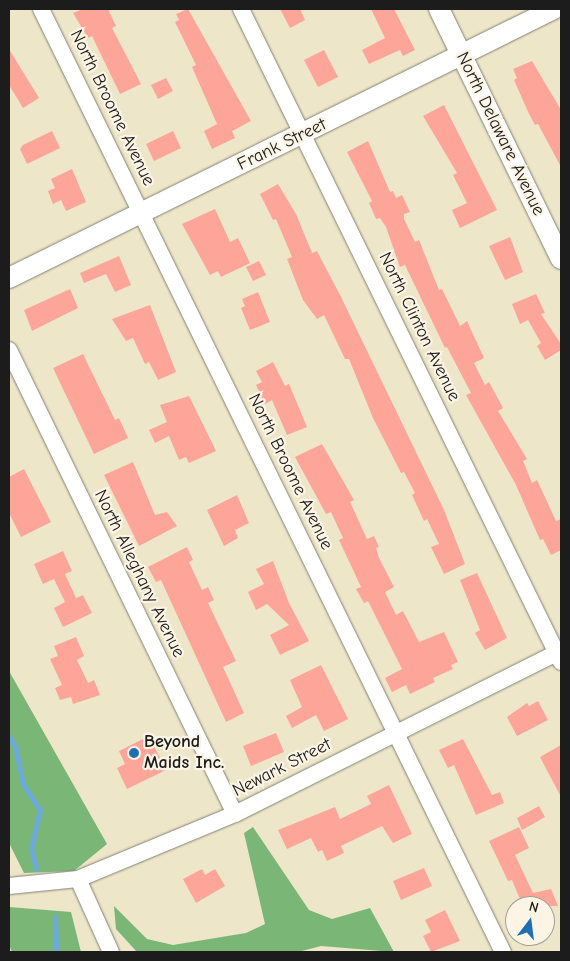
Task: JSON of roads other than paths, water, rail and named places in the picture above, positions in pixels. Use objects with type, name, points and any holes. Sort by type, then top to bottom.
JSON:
[{"type":"street","name":"North Broome Avenue","points":[[41,9],[503,952]]},
{"type":"street","name":"North Clinton Avenue","points":[[241,9],[560,655]]},
{"type":"street","name":"North Delaware Avenue","points":[[439,9],[561,259]]},
{"type":"street","name":"Frank Street","points":[[9,278],[303,135],[554,9]]},
{"type":"street","name":"North Alleghany Avenue","points":[[9,350],[235,814]]},
{"type":"street","name":"Newark Street","points":[[9,886],[78,879],[235,814],[396,733],[560,655]]},
{"type":"street","points":[[78,879],[110,952]]},
{"type":"waterway","points":[[9,737],[15,746],[23,784],[40,810],[31,848],[36,868]]},
{"type":"waterway","points":[[55,917],[56,952]]},
{"type":"place","name":"Beyond Maids Inc.","points":[[134,753]]}]
